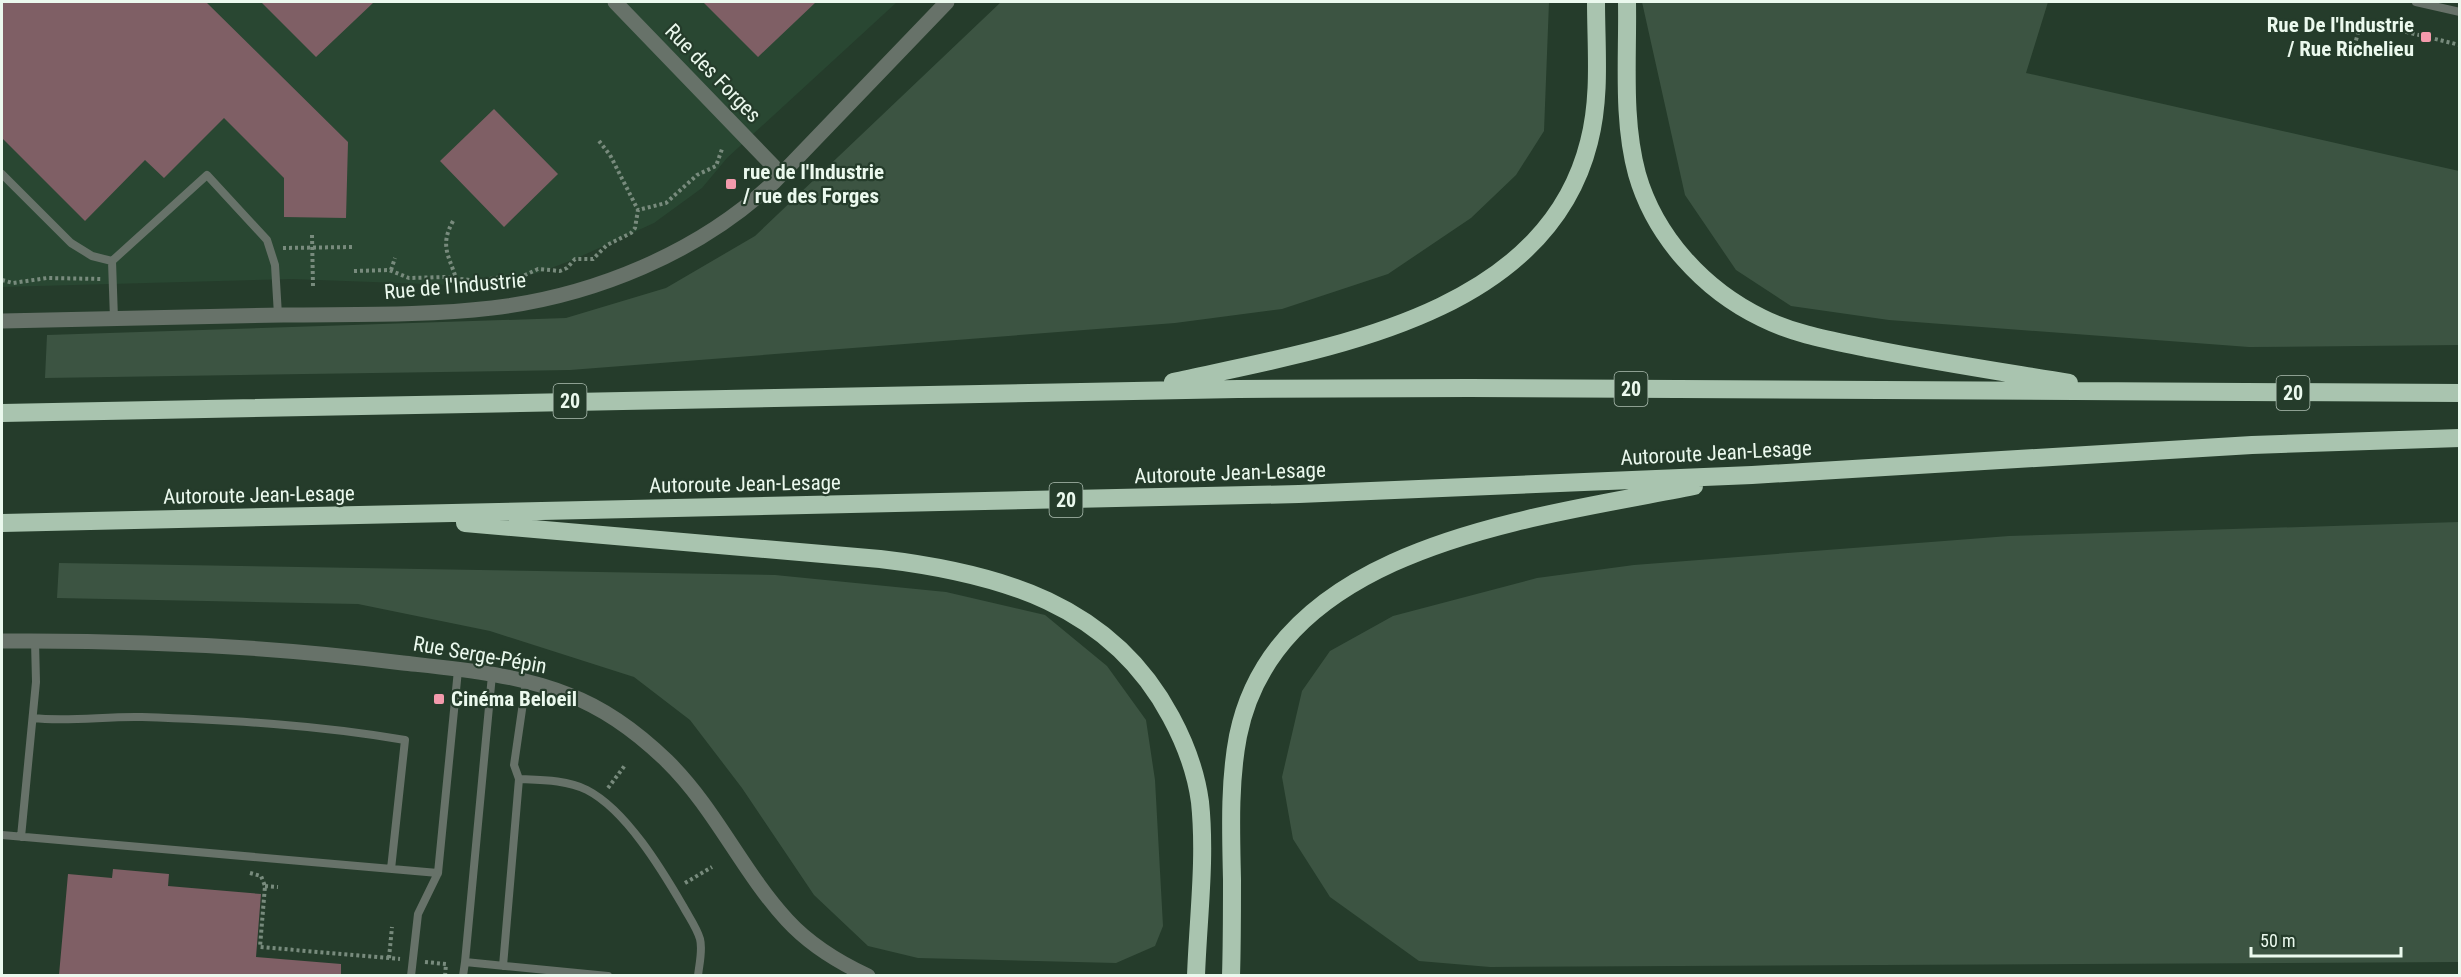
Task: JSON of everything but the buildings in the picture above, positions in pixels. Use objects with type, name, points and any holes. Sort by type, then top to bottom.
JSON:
[{"type":"highway","points":[[1134,391],[1306,352],[1394,326],[1473,290],[1507,266],[1536,238],[1559,209],[1583,161],[1595,108],[1596,2]]},
{"type":"highway","points":[[1627,2],[1629,123],[1638,176],[1652,212],[1672,245],[1713,286],[1762,318],[1822,338],[1899,354],[2127,393]]},
{"type":"highway","name":"20","points":[[2,413],[1134,391],[1481,388],[2460,393]]},
{"type":"highway","name":"Autoroute Jean-Lesage","points":[[2,523],[1299,494],[1752,475],[2252,445],[2460,438]]},
{"type":"highway","points":[[1231,975],[1231,802],[1238,736],[1252,694],[1266,668],[1302,620],[1348,585],[1380,568],[1435,547],[1544,516],[1752,475]]},
{"type":"highway","points":[[380,515],[905,562],[946,568],[993,579],[1031,592],[1067,610],[1111,640],[1146,676],[1177,727],[1192,764],[1198,788],[1201,822],[1196,975]]},
{"type":"street","name":"Rue des Forges","points":[[615,2],[781,174]]},
{"type":"street","name":"Rue de l'Industrie","points":[[2,321],[448,312],[513,305],[562,295],[628,273],[684,246],[734,216],[781,174],[947,2]]},
{"type":"street","name":"Rue Serge-Pépin","points":[[2,641],[148,642],[235,646],[376,659],[492,675],[567,694],[601,709],[651,746],[681,775],[706,806],[787,921],[814,945],[868,975]]},
{"type":"lane","points":[[2416,2],[2460,12]]},
{"type":"lane","points":[[2,174],[71,243],[92,256],[112,261]]},
{"type":"lane","points":[[112,261],[207,175],[267,240],[275,265],[278,315]]},
{"type":"lane","points":[[112,261],[114,319]]},
{"type":"lane","points":[[21,837],[36,682],[35,641]]},
{"type":"lane","points":[[411,975],[418,914],[438,873],[458,670]]},
{"type":"lane","points":[[463,975],[492,675]]},
{"type":"lane","points":[[503,966],[519,779],[514,765],[526,682]]},
{"type":"lane","points":[[33,718],[141,717],[242,722],[349,731],[405,740],[392,869]]},
{"type":"lane","points":[[519,779],[556,782],[584,789],[610,807],[630,829],[670,884],[697,930],[701,944],[698,975]]},
{"type":"lane","points":[[2,835],[438,873]]},
{"type":"lane","points":[[465,963],[608,975]]},
{"type":"path","points":[[2353,52],[2361,21],[2460,45]]},
{"type":"path","points":[[354,271],[391,270],[409,278],[456,278],[479,281],[502,277],[514,280],[538,269],[560,271],[567,268],[575,259],[593,259],[607,245],[631,233],[635,228],[638,210],[610,155],[599,141]]},
{"type":"path","points":[[638,210],[666,203],[697,175],[716,166],[722,149]]},
{"type":"path","points":[[453,221],[445,236],[448,255],[456,278]]},
{"type":"path","points":[[312,235],[313,286]]},
{"type":"path","points":[[283,248],[354,247]]},
{"type":"path","points":[[391,270],[395,258]]},
{"type":"path","points":[[2,280],[14,283],[47,278],[113,279]]},
{"type":"path","points":[[614,779],[626,764]]},
{"type":"path","points":[[696,876],[712,867]]},
{"type":"path","points":[[248,872],[261,876],[265,886],[260,947],[400,960]]},
{"type":"path","points":[[265,886],[278,887]]},
{"type":"path","points":[[389,958],[392,927]]},
{"type":"path","points":[[424,962],[446,964],[445,975]]},
{"type":"shaded area","points":[[2,2],[897,2],[727,158],[702,188],[654,223],[538,273],[452,285],[292,279],[2,287]]},
{"type":"shaded area","points":[[1001,2],[1549,2],[1544,131],[1516,175],[1471,218],[1388,274],[1282,309],[1175,323],[570,370],[45,378],[47,335],[566,318],[666,288],[755,236]]},
{"type":"shaded area","points":[[1642,2],[2048,2],[2026,73],[2459,171],[2459,345],[2249,347],[1889,320],[1791,306],[1736,270],[1685,195]]},
{"type":"shaded area","points":[[2459,522],[2459,962],[1490,967],[1419,961],[1330,897],[1293,839],[1282,777],[1302,691],[1330,651],[1393,616],[1537,578],[1634,565],[2009,536]]},
{"type":"shaded area","points":[[59,563],[775,575],[946,592],[1045,615],[1107,666],[1146,720],[1155,780],[1163,926],[1155,946],[1116,963],[918,958],[868,946],[814,895],[742,788],[690,720],[634,677],[490,631],[358,604],[57,598]]},
{"type":"place","name":"Rue De l'Industrie / Rue Richelieu","points":[[2426,37]]},
{"type":"place","name":"rue de l'Industrie / rue des Forges","points":[[731,184]]},
{"type":"place","name":"Cinéma Beloeil","points":[[439,699]]}]
